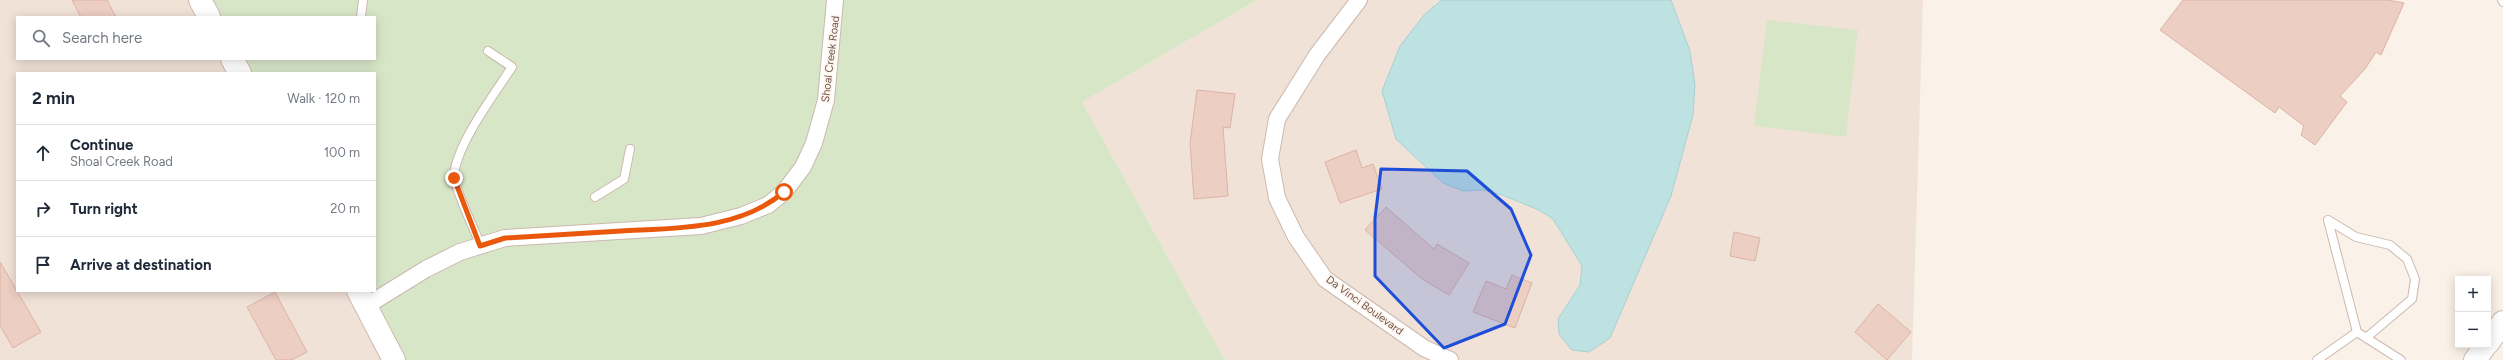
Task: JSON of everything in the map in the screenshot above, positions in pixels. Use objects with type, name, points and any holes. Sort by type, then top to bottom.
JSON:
[{"type":"main road","points":[[200,0],[208,16]]},
{"type":"main road","points":[[233,60],[239,72]]},
{"type":"main road","points":[[362,298],[394,360]]},
{"type":"main road","points":[[2491,338],[2503,322]]},
{"type":"main road","points":[[2475,360],[2484,348]]},
{"type":"street","name":"Shoal Creek Road","points":[[376,292],[460,252],[505,238],[701,226],[741,216],[768,205],[784,192],[803,167],[814,143],[826,100],[835,0]]},
{"type":"street","name":"Da Vinci Boulevard","points":[[1359,0],[1317,55],[1277,119],[1270,159],[1278,198],[1296,237],[1325,279],[1424,348],[1450,360]]},
{"type":"street","name":"Shoal Creek Road","points":[[362,298],[375,292]]},
{"type":"lane","points":[[361,16],[363,0]]},
{"type":"lane","points":[[480,246],[454,178],[459,155],[481,114],[512,67],[488,51]]},
{"type":"lane","points":[[595,197],[624,179],[630,149]]},
{"type":"lane","points":[[2366,338],[2412,299],[2415,279],[2407,259],[2390,245],[2356,238],[2328,220],[2357,332],[2366,338],[2401,360]]},
{"type":"lane","points":[[2317,360],[2357,332]]},
{"type":"highlighted area","points":[[1381,169],[1467,171],[1511,209],[1531,255],[1505,324],[1444,348],[1375,276],[1375,218]]},
{"type":"shaded area","points":[[0,0],[202,0],[210,16],[16,16],[16,60],[234,60],[240,72],[16,72],[16,292],[353,292],[393,360],[0,360]]},
{"type":"shaded area","points":[[1257,0],[1441,0],[1434,4],[1463,191],[1483,190],[1502,195],[1539,210],[1553,219],[1582,266],[1580,285],[1558,319],[1671,196],[1693,116],[1695,85],[1690,51],[1671,0],[1923,0],[1912,360],[1225,360],[1082,102]]},
{"type":"green space","points":[[202,0],[1257,0],[1082,102],[1225,360],[393,360],[353,292],[376,292],[376,72],[240,72],[234,60],[376,60],[376,16],[210,16]]},
{"type":"green space","points":[[1767,20],[1858,30],[1846,137],[1754,126]]},
{"type":"water","points":[[1441,0],[1671,0],[1690,51],[1695,85],[1693,115],[1671,196],[1610,338],[1589,352],[1572,350],[1559,334],[1558,319],[1580,285],[1582,266],[1553,219],[1539,210],[1502,195],[1483,190],[1463,191],[1443,183],[1396,139],[1382,91],[1400,46],[1424,15]]},
{"type":"building","points":[[72,0],[107,0],[115,16],[80,16]]},
{"type":"building","points":[[2183,0],[2388,0],[2404,3],[2381,55],[2376,52],[2365,69],[2340,96],[2347,102],[2315,145],[2301,135],[2304,126],[2279,107],[2275,113],[2160,30]]},
{"type":"building","points":[[1197,90],[1235,94],[1230,128],[1223,127],[1228,196],[1194,199],[1190,143]]},
{"type":"building","points":[[1356,150],[1362,168],[1373,164],[1382,189],[1340,203],[1325,162]]},
{"type":"building","points":[[1386,207],[1434,249],[1437,244],[1469,263],[1449,295],[1422,279],[1365,230]]},
{"type":"building","points":[[1734,232],[1760,238],[1755,261],[1730,256]]},
{"type":"building","points":[[0,262],[16,289],[16,292],[18,292],[41,332],[13,348],[0,326]]},
{"type":"building","points":[[1512,275],[1532,283],[1515,328],[1473,312],[1486,281],[1506,289]]},
{"type":"building","points":[[275,292],[307,352],[291,360],[276,360],[247,307]]},
{"type":"building","points":[[1878,304],[1911,332],[1887,360],[1855,332]]},
{"type":"route","points":[[454,178],[480,246],[505,238],[701,226],[741,216],[768,205],[784,192]]}]
